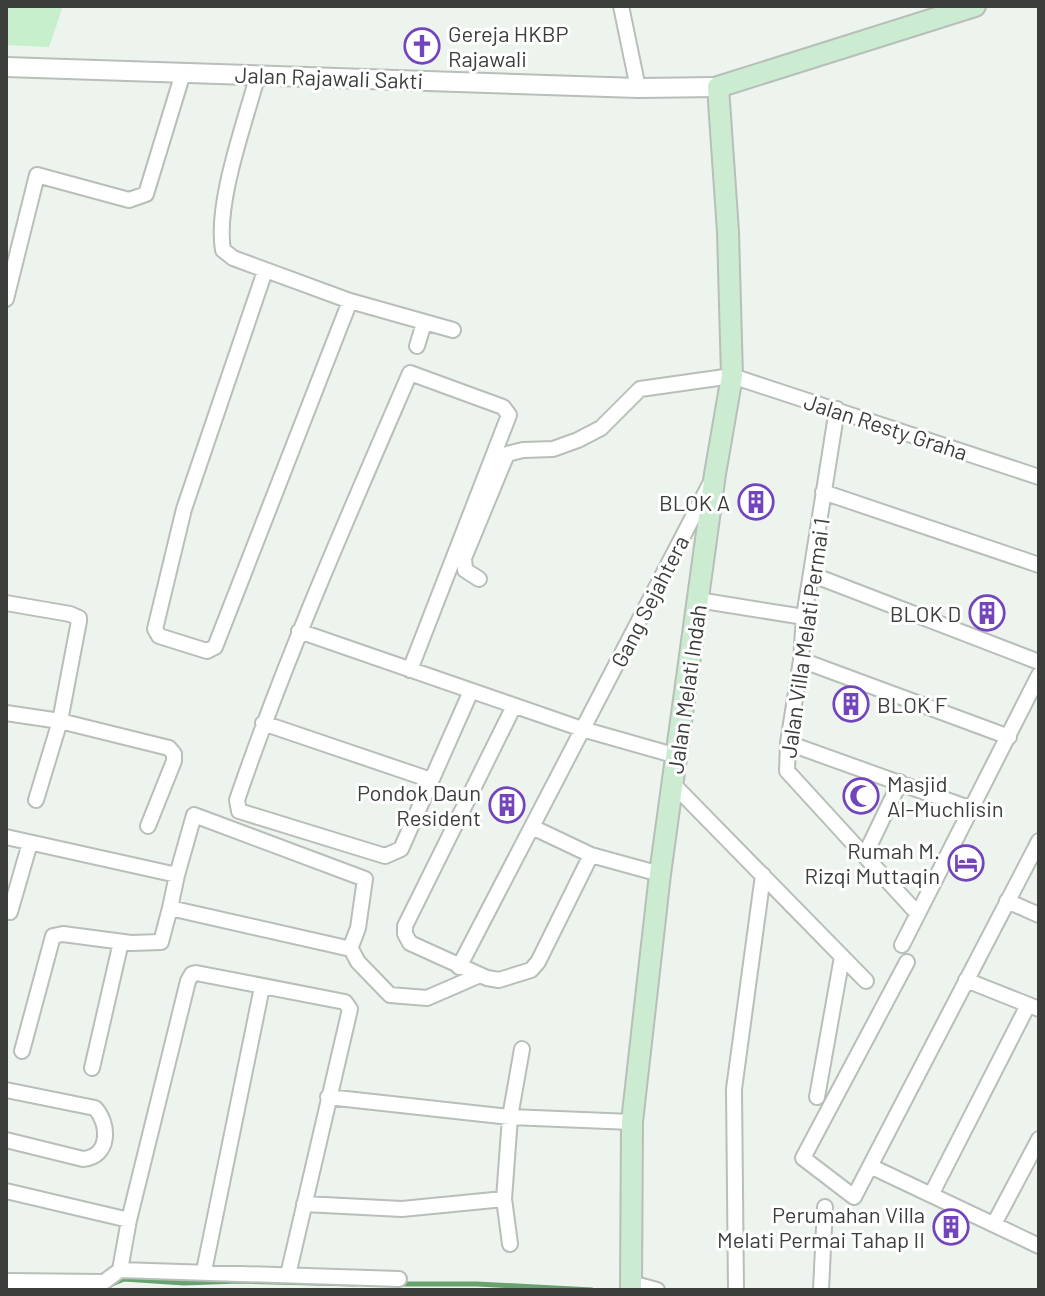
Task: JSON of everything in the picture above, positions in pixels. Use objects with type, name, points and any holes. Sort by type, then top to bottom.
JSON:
[{"type":"main road","name":"Jalan Rajawali Sakti","points":[[718,87],[975,6]]},
{"type":"main road","name":"Jalan Melati Indah","points":[[631,1286],[632,1122],[660,874],[715,474],[732,376],[728,232],[718,87]]},
{"type":"street","points":[[621,6],[638,88]]},
{"type":"street","name":"Jalan Rajawali Sakti","points":[[6,67],[638,88],[718,87]]},
{"type":"street","points":[[6,299],[37,175],[129,200],[146,194],[183,73]]},
{"type":"street","points":[[258,74],[222,208],[220,231],[223,250],[233,258],[265,271],[350,301],[453,330]]},
{"type":"street","points":[[265,271],[184,509],[155,629],[159,636],[207,651],[215,647],[350,301]]},
{"type":"street","points":[[417,346],[424,323]]},
{"type":"street","points":[[410,670],[509,415],[503,407],[410,373],[299,631],[263,723],[237,800],[239,811],[385,856],[401,849],[471,691]]},
{"type":"street","points":[[479,579],[465,570],[464,558],[507,454],[553,449],[578,440],[601,428],[640,389],[732,376]]},
{"type":"street","name":"Jalan Resty Graha","points":[[732,376],[1039,477]]},
{"type":"street","name":"Jalan Villa Melati Permai 1","points":[[837,409],[804,617],[787,771],[917,913]]},
{"type":"street","name":"Gang Sejahtera","points":[[459,967],[715,474]]},
{"type":"street","points":[[823,492],[1039,565]]},
{"type":"street","points":[[813,575],[1039,662]]},
{"type":"street","points":[[698,600],[804,617]]},
{"type":"street","points":[[6,603],[79,618],[60,721],[36,800]]},
{"type":"street","points":[[299,631],[582,729],[677,756]]},
{"type":"street","points":[[801,660],[1009,737]]},
{"type":"street","points":[[902,945],[1039,675]]},
{"type":"street","points":[[514,706],[405,926],[405,934],[410,943],[480,975],[499,980],[531,970],[543,953],[591,855]]},
{"type":"street","points":[[6,713],[60,721],[169,748],[174,754],[174,761],[148,826]]},
{"type":"street","points":[[263,723],[431,780]]},
{"type":"street","points":[[788,743],[969,808]]},
{"type":"street","points":[[865,855],[900,782]]},
{"type":"street","points":[[673,784],[866,981]]},
{"type":"street","points":[[22,1051],[53,936],[63,934],[121,942],[161,942],[194,815],[365,879],[358,928],[350,949]]},
{"type":"street","points":[[532,827],[591,855],[660,874]]},
{"type":"street","points":[[6,837],[177,875]]},
{"type":"street","points":[[907,962],[803,1158],[854,1197],[1039,841]]},
{"type":"street","points":[[10,912],[30,843]]},
{"type":"street","points":[[736,1290],[734,1089],[763,875]]},
{"type":"street","points":[[1007,901],[1039,915]]},
{"type":"street","points":[[170,908],[350,949],[358,962],[390,995],[427,998],[480,975]]},
{"type":"street","points":[[92,1068],[121,942]]},
{"type":"street","points":[[817,1097],[842,957]]},
{"type":"street","points":[[120,1270],[129,1220],[190,976],[196,973],[347,1003],[350,1013],[288,1275]]},
{"type":"street","points":[[931,1195],[1033,1007],[966,980]]},
{"type":"street","points":[[204,1271],[262,987]]},
{"type":"street","points":[[510,1244],[504,1199],[510,1117],[522,1049]]},
{"type":"street","points":[[6,1090],[95,1108],[103,1117],[106,1129],[98,1154],[83,1159],[6,1140]]},
{"type":"street","points":[[328,1097],[510,1117],[632,1122]]},
{"type":"street","points":[[994,1224],[1039,1139]]},
{"type":"street","points":[[870,1166],[1039,1246]]},
{"type":"street","points":[[6,1191],[129,1220]]},
{"type":"street","points":[[304,1204],[402,1209],[504,1199]]},
{"type":"street","points":[[821,1290],[825,1207]]},
{"type":"street","points":[[6,1281],[104,1282],[120,1270],[399,1279]]},
{"type":"street","points":[[631,1286],[657,1290]]},
{"type":"green space","points":[[6,6],[63,6],[49,47],[6,45]]},
{"type":"waterway","points":[[107,1286],[124,1279],[184,1283],[355,1284]]},
{"type":"waterway","points":[[397,1284],[477,1284],[592,1290]]},
{"type":"waterway","points":[[22,1290],[73,1288]]},
{"type":"place","name":"Gereja HKBP Rajawali","points":[[422,46]]},
{"type":"place","name":"BLOK A","points":[[756,502]]},
{"type":"place","name":"BLOK D","points":[[987,613]]},
{"type":"place","name":"BLOK F","points":[[851,704]]},
{"type":"place","name":"Masjid Al-Muchlisin","points":[[861,796]]},
{"type":"place","name":"Pondok Daun Resident","points":[[507,805]]},
{"type":"place","name":"Rumah M. Rizqi Muttaqin","points":[[966,863]]},
{"type":"place","name":"Perumahan Villa Melati Permai Tahap II","points":[[951,1227]]}]
